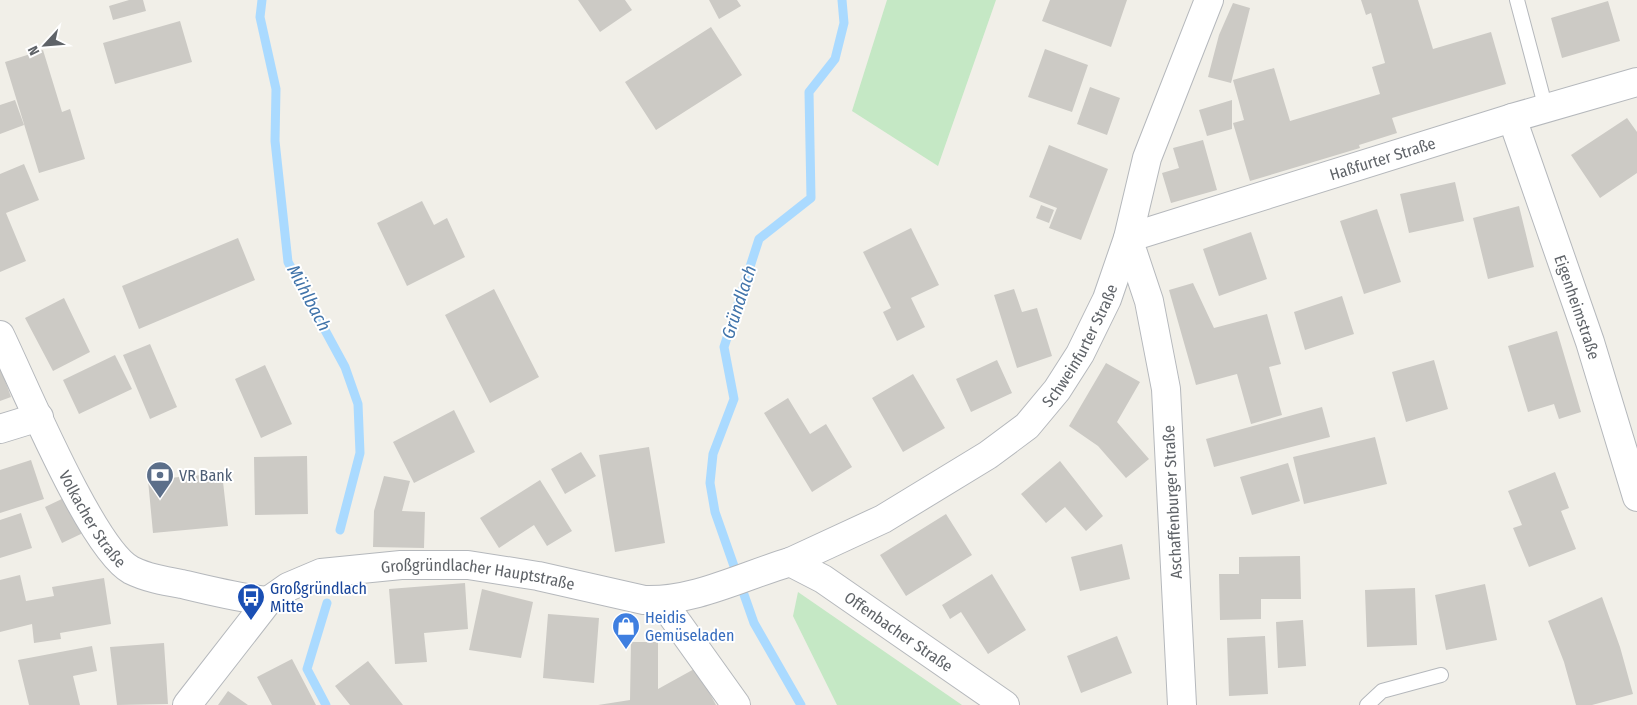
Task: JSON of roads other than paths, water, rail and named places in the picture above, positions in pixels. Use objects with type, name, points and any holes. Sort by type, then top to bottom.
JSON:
[{"type":"street","name":"Schweinfurter Straße","points":[[780,565],[883,519],[988,455],[1027,426],[1057,390],[1080,354],[1107,299],[1128,238],[1147,158],[1209,0]]},
{"type":"street","name":"Haßfurter Straße","points":[[1128,238],[1512,118],[1637,82]]},
{"type":"street","name":"Eigenheimstraße","points":[[1512,118],[1590,342],[1637,497]]},
{"type":"street","name":"Aschaffenburger Straße","points":[[1128,238],[1149,301],[1161,354],[1167,398],[1182,705]]},
{"type":"street","points":[[1107,299],[1127,294],[1149,301]]},
{"type":"street","name":"Volkacher Straße","points":[[0,335],[79,499],[98,534],[117,558],[130,569],[150,577],[234,596],[268,601]]},
{"type":"street","points":[[0,429],[39,417]]},
{"type":"street","name":"Großgründlacher Hauptstraße","points":[[187,705],[268,601],[288,587],[321,573],[401,565],[445,564],[492,568],[644,600],[661,600],[692,595],[780,565]]},
{"type":"street","name":"Offenbacher Straße","points":[[780,565],[824,579],[1005,705]]},
{"type":"street","points":[[661,600],[736,705]]},
{"type":"lane","points":[[1517,0],[1546,108]]},
{"type":"lane","points":[[1367,705],[1382,692],[1441,675]]},
{"type":"waterway","name":"Mühlbach","points":[[262,0],[260,17],[276,89],[275,141],[288,262],[345,367],[358,404],[360,453],[340,530]]},
{"type":"waterway","name":"Gründlach","points":[[801,705],[754,623],[715,512],[710,483],[713,454],[734,399],[724,347],[759,239],[811,198],[809,92],[835,59],[844,23],[842,0]]},
{"type":"waterway","name":"Mühlbach","points":[[326,705],[307,669],[327,603]]},
{"type":"place","name":"VR Bank","points":[[160,499]]},
{"type":"place","name":"Großgründlach Mitte","points":[[251,621]]},
{"type":"place","name":"Heidis Gemüseladen","points":[[626,650]]}]
